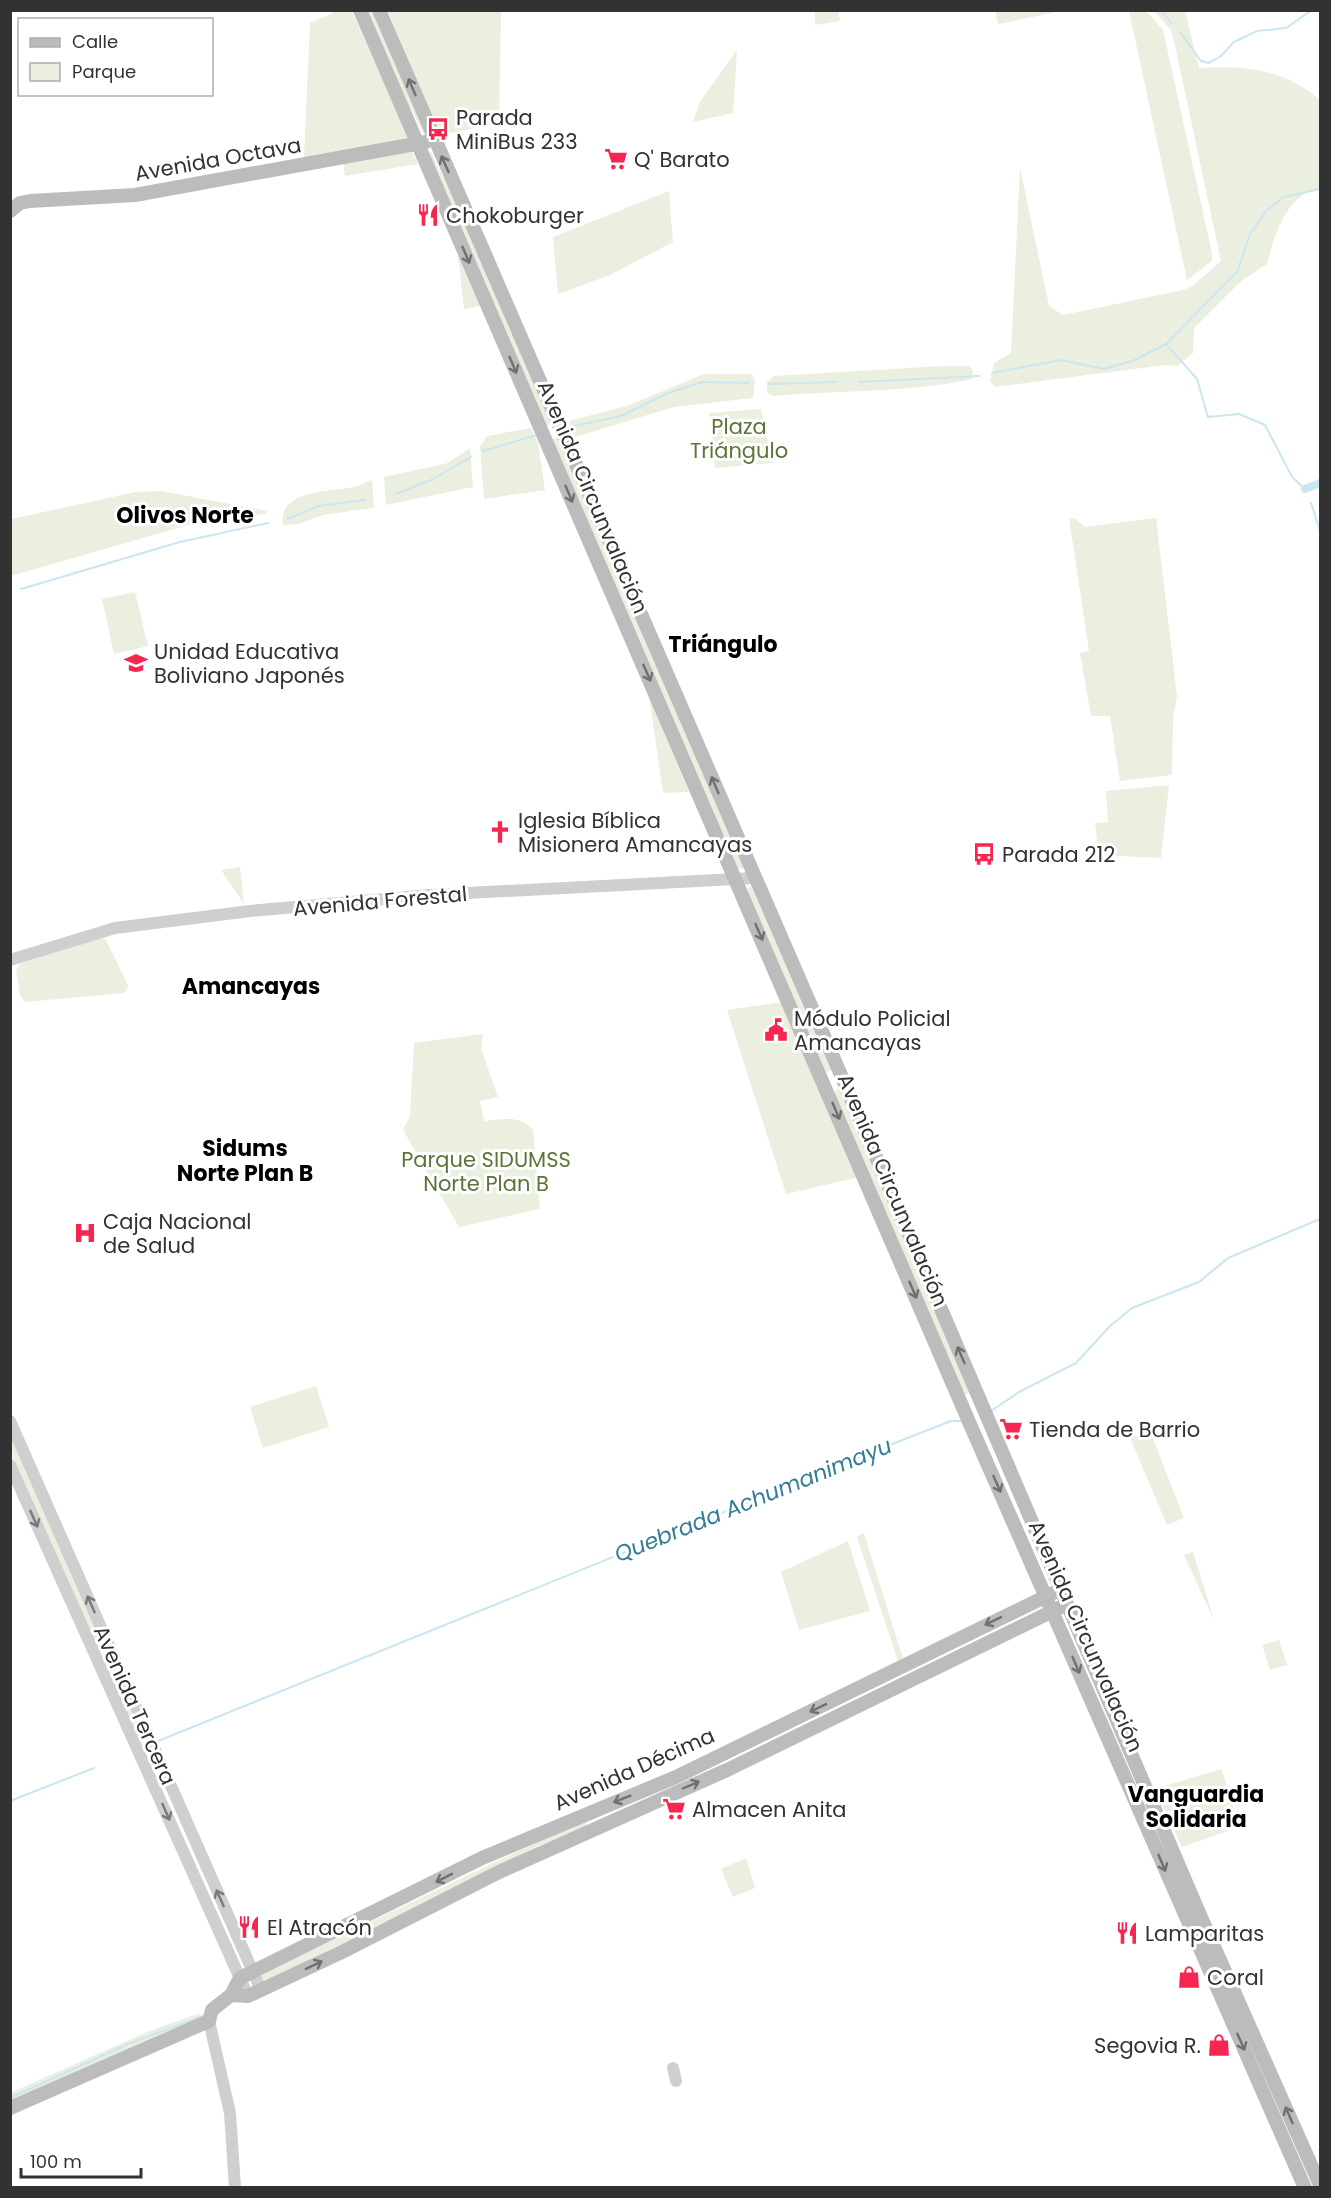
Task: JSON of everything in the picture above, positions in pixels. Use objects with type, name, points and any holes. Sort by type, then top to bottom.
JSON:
[{"type":"main road","name":"Avenida Circunvalación","points":[[360,10],[973,1431],[1305,2187]]},
{"type":"main road","name":"Avenida Circunvalación","points":[[379,10],[984,1408],[1200,1915],[1320,2185]]},
{"type":"main road","name":"Avenida Octava","points":[[10,211],[20,202],[135,195],[434,140]]},
{"type":"main road","name":"Avenida Décima","points":[[240,1978],[482,1858],[676,1777],[1061,1588]]},
{"type":"main road","name":"Avenida Décima","points":[[231,1995],[248,1996],[261,1990],[340,1953],[499,1872],[727,1770],[1068,1604]]},
{"type":"main road","points":[[10,2108],[209,2021],[212,2010],[231,1995],[240,1978]]},
{"type":"street","name":"Avenida Forestal","points":[[10,960],[115,928],[250,911],[430,895],[754,878]]},
{"type":"street","name":"Avenida Tercera","points":[[10,1421],[261,1990]]},
{"type":"street","name":"Avenida Tercera","points":[[10,1465],[248,1996]]},
{"type":"street","points":[[209,2021],[230,2113],[235,2187]]},
{"type":"street","points":[[673,2068],[676,2081]]},
{"type":"green space","points":[[995,10],[1062,11],[998,24]]},
{"type":"green space","points":[[337,11],[352,11],[408,136],[407,140],[307,160],[304,156],[310,23]]},
{"type":"green space","points":[[364,11],[375,11],[426,133],[424,135],[411,108],[405,104]]},
{"type":"green space","points":[[388,11],[501,11],[499,121],[495,124],[441,135],[437,133]]},
{"type":"green space","points":[[815,11],[838,11],[840,21],[815,25]]},
{"type":"green space","points":[[1129,11],[1146,11],[1163,30],[1212,253],[1212,261],[1187,280]]},
{"type":"green space","points":[[1154,11],[1185,11],[1199,68],[1232,67],[1263,71],[1292,82],[1320,100],[1320,189],[1299,198],[1291,207],[1278,229],[1267,264],[1241,281],[1194,328],[1193,353],[1177,366],[1165,365],[995,387],[990,381],[994,363],[1011,353],[1020,168],[1049,306],[1063,315],[1183,290],[1193,286],[1221,261],[1174,41],[1171,30]]},
{"type":"green space","points":[[737,50],[733,113],[693,122],[700,102]]},
{"type":"green space","points":[[411,150],[418,164],[345,176],[343,163]]},
{"type":"green space","points":[[431,152],[443,178],[449,182],[553,424],[543,426],[427,154]]},
{"type":"green space","points":[[669,191],[673,242],[610,275],[558,294],[553,237]]},
{"type":"green space","points":[[457,247],[481,306],[464,309]]},
{"type":"green space","points":[[969,366],[973,370],[972,379],[899,389],[773,396],[767,393],[767,382],[774,376]]},
{"type":"green space","points":[[704,374],[752,374],[755,380],[753,398],[674,407],[575,437],[569,434],[564,422],[627,406]]},
{"type":"green space","name":"Plaza Triángulo","points":[[761,409],[772,463],[715,468],[709,413]]},
{"type":"green space","points":[[531,428],[538,443],[545,490],[484,499],[480,446],[487,436]]},
{"type":"green space","points":[[559,437],[745,868],[736,869],[550,440]]},
{"type":"green space","points":[[470,448],[473,487],[386,505],[384,477],[448,463]]},
{"type":"green space","points":[[372,480],[374,508],[323,515],[299,524],[283,525],[283,513],[288,505],[297,498],[356,486]]},
{"type":"green space","points":[[161,491],[268,511],[264,514],[198,522],[11,576],[11,519],[136,492]]},
{"type":"green space","points":[[1069,518],[1074,518],[1085,527],[1156,518],[1177,696],[1173,718],[1172,775],[1120,781],[1110,716],[1091,716],[1080,653],[1089,651]]},
{"type":"green space","points":[[135,592],[148,646],[114,654],[102,599]]},
{"type":"green space","points":[[649,696],[689,792],[663,793]]},
{"type":"green space","points":[[1169,785],[1161,858],[1099,855],[1095,823],[1108,822],[1106,791]]},
{"type":"green space","points":[[240,867],[244,904],[221,870]]},
{"type":"green space","points":[[751,886],[831,1070],[827,1072],[823,1070],[745,891]]},
{"type":"green space","points":[[98,938],[106,940],[128,985],[127,990],[123,993],[25,1002],[20,996],[16,970],[20,964]]},
{"type":"green space","points":[[783,1002],[860,1177],[786,1194],[727,1010]]},
{"type":"green space","name":"Parque SIDUMSS Norte Plan B","points":[[483,1034],[481,1049],[498,1097],[480,1101],[484,1121],[517,1120],[533,1130],[540,1209],[459,1227],[403,1130],[410,1116],[414,1043]]},
{"type":"green space","points":[[839,1088],[842,1089],[971,1392],[965,1395],[962,1394],[833,1093]]},
{"type":"green space","points":[[316,1386],[329,1427],[263,1448],[250,1407]]},
{"type":"green space","points":[[10,1430],[106,1647],[96,1650],[13,1459]]},
{"type":"green space","points":[[1150,1431],[1184,1518],[1167,1525],[1130,1438]]},
{"type":"green space","points":[[864,1533],[903,1659],[898,1661],[857,1537]]},
{"type":"green space","points":[[848,1541],[870,1611],[799,1630],[781,1572]]},
{"type":"green space","points":[[1193,1552],[1214,1620],[1184,1555]]},
{"type":"green space","points":[[1279,1640],[1287,1665],[1270,1670],[1262,1645]]},
{"type":"green space","points":[[109,1657],[144,1734],[135,1740],[100,1660]]},
{"type":"green space","points":[[1222,1770],[1239,1827],[1182,1847],[1157,1794],[1158,1788]]},
{"type":"green space","points":[[585,1819],[587,1826],[538,1846],[272,1979],[262,1980],[262,1974]]},
{"type":"green space","points":[[746,1858],[755,1888],[733,1897],[721,1869]]},
{"type":"green space","points":[[200,2013],[199,2018],[11,2102],[10,2093],[147,2032]]},
{"type":"waterway","points":[[1161,10],[1171,23]]},
{"type":"waterway","points":[[1180,32],[1201,61],[1209,63],[1221,56],[1234,42],[1257,31],[1286,28],[1312,10]]},
{"type":"waterway","points":[[992,373],[1061,360],[1104,369],[1135,360],[1166,344],[1237,272],[1250,234],[1267,210],[1284,197],[1320,189]]},
{"type":"waterway","points":[[1166,344],[1197,379],[1208,417],[1239,414],[1265,425],[1292,477],[1305,489]]},
{"type":"waterway","points":[[859,382],[979,376]]},
{"type":"waterway","points":[[565,428],[621,416],[668,393],[703,382],[749,383]]},
{"type":"waterway","points":[[769,384],[836,382]]},
{"type":"waterway","points":[[483,451],[537,435]]},
{"type":"waterway","points":[[396,494],[431,480],[471,457]]},
{"type":"waterway","points":[[1305,489],[1320,483]]},
{"type":"waterway","points":[[287,519],[319,506],[365,500]]},
{"type":"waterway","points":[[1311,503],[1320,531]]},
{"type":"waterway","points":[[21,589],[180,542],[268,523]]},
{"type":"waterway","name":"Quebrada Achumanimayu","points":[[991,1411],[1019,1392],[1076,1363],[1110,1326],[1132,1308],[1199,1282],[1228,1258],[1320,1219]]},
{"type":"waterway","name":"Quebrada Achumanimayu","points":[[158,1741],[900,1441],[951,1421],[963,1421]]},
{"type":"waterway","name":"Quebrada Achumanimayu","points":[[10,1801],[94,1768]]},
{"type":"waterway","name":"Quebrada Achumanimayu","points":[[10,2098],[128,2044],[203,2016]]},
{"type":"place","name":"Parada MiniBus 233","points":[[438,129]]},
{"type":"place","name":"Q' Barato","points":[[616,159]]},
{"type":"place","name":"Chokoburger","points":[[428,215]]},
{"type":"place","name":"Unidad Educativa Boliviano Japonés","points":[[136,663]]},
{"type":"place","name":"Iglesia Bíblica Misionera Amancayas","points":[[500,832]]},
{"type":"place","name":"Parada 212","points":[[984,854]]},
{"type":"place","name":"Módulo Policial Amancayas","points":[[776,1030]]},
{"type":"place","name":"Caja Nacional de Salud","points":[[85,1233]]},
{"type":"place","name":"Tienda de Barrio","points":[[1011,1429]]},
{"type":"place","name":"Almacen Anita","points":[[674,1809]]},
{"type":"place","name":"El Atracón","points":[[249,1927]]},
{"type":"place","name":"Lamparitas","points":[[1127,1933]]},
{"type":"place","name":"Coral","points":[[1189,1977]]},
{"type":"place","name":"Segovia R.","points":[[1219,2045]]},
{"type":"district","name":"Olivos Norte","points":[[185,515]]},
{"type":"district","name":"Triángulo","points":[[723,644]]},
{"type":"district","name":"Amancayas","points":[[251,986]]},
{"type":"district","name":"Sidums Norte Plan B","points":[[245,1160]]},
{"type":"district","name":"Vanguardia Solidaria","points":[[1196,1806]]}]
